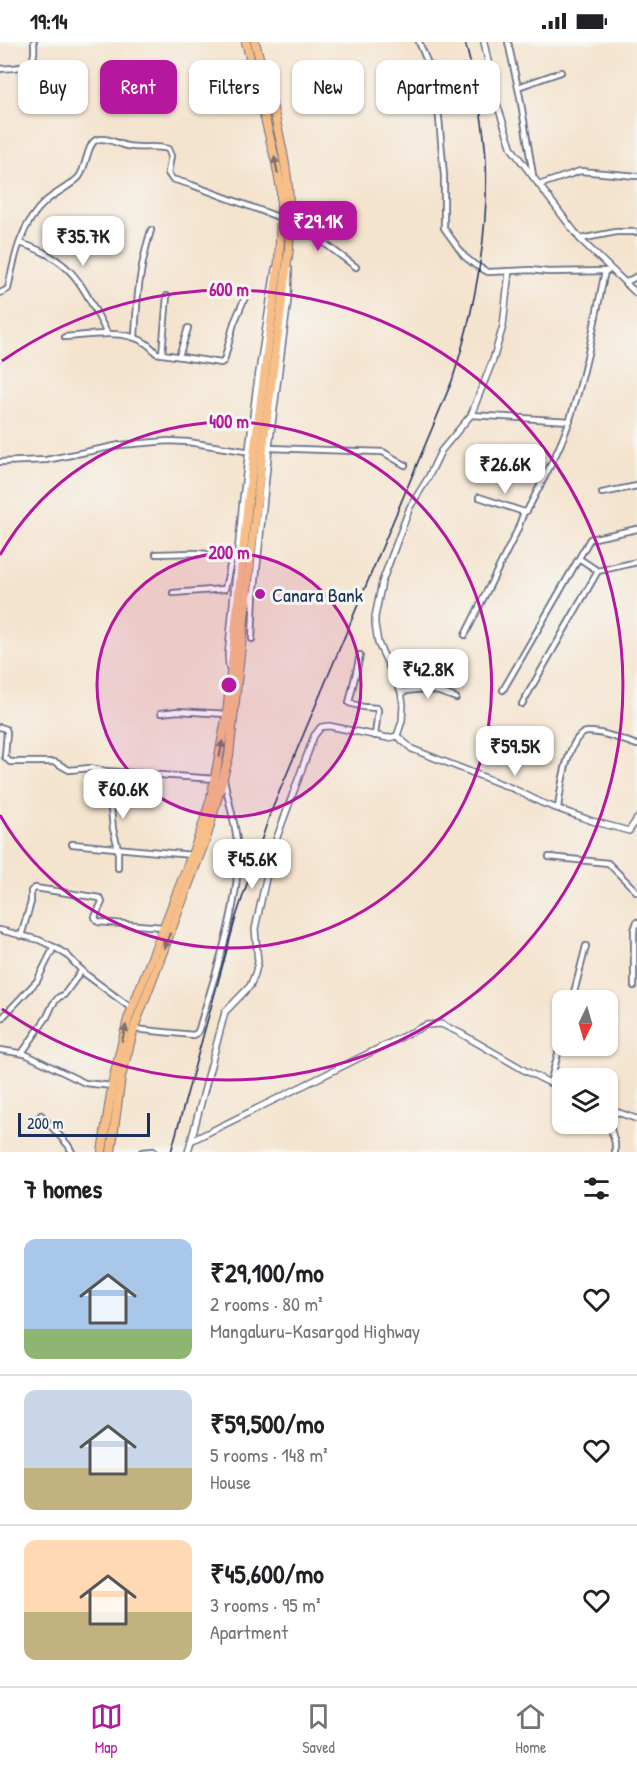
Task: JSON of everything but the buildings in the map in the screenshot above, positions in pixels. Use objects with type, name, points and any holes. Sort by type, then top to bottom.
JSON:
[{"type":"highway","points":[[246,42],[276,163],[286,219]]},
{"type":"highway","points":[[102,1152],[112,1086],[131,1008],[220,779],[283,260],[286,219],[287,178],[283,152],[255,42]]},
{"type":"highway","points":[[111,1152],[121,1077],[134,1029],[207,836],[234,721],[260,452]]},
{"type":"street","points":[[0,69],[17,68],[29,63],[33,58],[34,42]]},
{"type":"street","points":[[420,42],[431,71],[439,118],[444,176],[444,228],[464,256],[488,272],[605,270],[616,272]]},
{"type":"street","points":[[484,42],[497,104],[512,149],[580,239],[637,294]]},
{"type":"street","points":[[508,42],[533,177]]},
{"type":"street","points":[[518,87],[561,72]]},
{"type":"street","points":[[0,293],[8,289],[13,259],[29,221],[44,203],[80,176],[93,142],[98,139],[131,147],[158,146],[168,149],[171,156],[168,173],[172,179],[299,224],[356,267]]},
{"type":"street","points":[[539,185],[580,171],[637,176]]},
{"type":"street","points":[[135,338],[137,291],[143,255],[151,230]]},
{"type":"street","points":[[580,239],[616,232],[635,232]]},
{"type":"street","points":[[20,243],[41,249],[64,265],[78,279],[107,333]]},
{"type":"street","points":[[252,639],[268,303],[274,271],[283,260]]},
{"type":"street","points":[[465,635],[570,421],[584,372],[605,270]]},
{"type":"street","points":[[397,736],[402,722],[401,692],[378,643],[375,617],[382,582],[410,507],[441,451],[471,415],[500,337],[509,272]]},
{"type":"street","points":[[626,283],[637,276]]},
{"type":"street","points":[[66,337],[107,333],[149,343],[156,353],[221,363],[224,361],[234,323],[246,295]]},
{"type":"street","points":[[162,354],[167,296]]},
{"type":"street","points":[[179,356],[188,328]]},
{"type":"street","points":[[471,415],[570,421]]},
{"type":"street","points":[[0,462],[46,460],[120,445],[168,441],[260,452],[383,452],[405,465]]},
{"type":"street","points":[[173,593],[225,589],[260,452]]},
{"type":"street","points":[[602,493],[637,486]]},
{"type":"street","points":[[479,497],[524,512]]},
{"type":"street","points":[[503,690],[590,539],[637,530]]},
{"type":"street","points":[[156,554],[235,556]]},
{"type":"street","points":[[231,681],[228,656],[235,556]]},
{"type":"street","points":[[580,559],[598,571],[637,562]]},
{"type":"street","points":[[522,704],[598,571]]},
{"type":"street","points":[[246,603],[254,593]]},
{"type":"street","points":[[360,654],[349,703],[377,708],[375,736]]},
{"type":"street","points":[[401,692],[430,688],[456,698]]},
{"type":"street","points":[[161,713],[177,711],[227,714]]},
{"type":"street","points":[[188,1152],[225,1012],[250,986],[255,974],[258,962],[255,929],[272,851],[314,736],[321,728],[328,726],[388,738],[397,736]]},
{"type":"street","points":[[0,727],[6,729],[7,732],[7,760],[54,762],[75,771],[90,768],[220,779],[238,854],[237,885],[199,1029],[193,1035],[134,1029]]},
{"type":"street","points":[[558,808],[562,777],[580,735],[586,732],[599,734],[637,745]]},
{"type":"street","points":[[397,736],[412,749],[514,789],[542,803],[592,821],[629,831],[637,819]]},
{"type":"street","points":[[105,771],[104,777],[109,788],[113,829],[118,848],[118,868]]},
{"type":"street","points":[[72,844],[192,855]]},
{"type":"street","points":[[549,857],[608,863],[637,892]]},
{"type":"street","points":[[21,936],[31,902],[31,891],[35,888],[100,898],[102,902],[94,917],[98,922],[163,927]]},
{"type":"street","points":[[634,986],[634,930],[637,922]]},
{"type":"street","points":[[0,930],[54,947],[67,955],[82,970],[131,1008]]},
{"type":"street","points":[[575,990],[586,946]]},
{"type":"street","points":[[0,1020],[37,981],[54,947]]},
{"type":"street","points":[[22,1053],[47,1017],[53,1004],[64,995],[82,970]]},
{"type":"street","points":[[191,1141],[426,1025],[441,1024],[550,1083],[557,1056]]},
{"type":"street","points":[[0,1050],[22,1053],[85,1083],[112,1086]]},
{"type":"street","points":[[618,1112],[637,1119]]},
{"type":"street","points":[[41,1115],[73,1152]]},
{"type":"street","points":[[612,1134],[615,1152]]},
{"type":"street","points":[[142,1152],[153,1151]]},
{"type":"street","points":[[111,1152],[119,1152]]},
{"type":"railway","points":[[171,1152],[236,917],[270,814],[452,381],[460,354],[479,272],[486,188],[485,145],[481,115],[465,42]]},
{"type":"place","name":"Canara Bank","points":[[260,594]]}]
